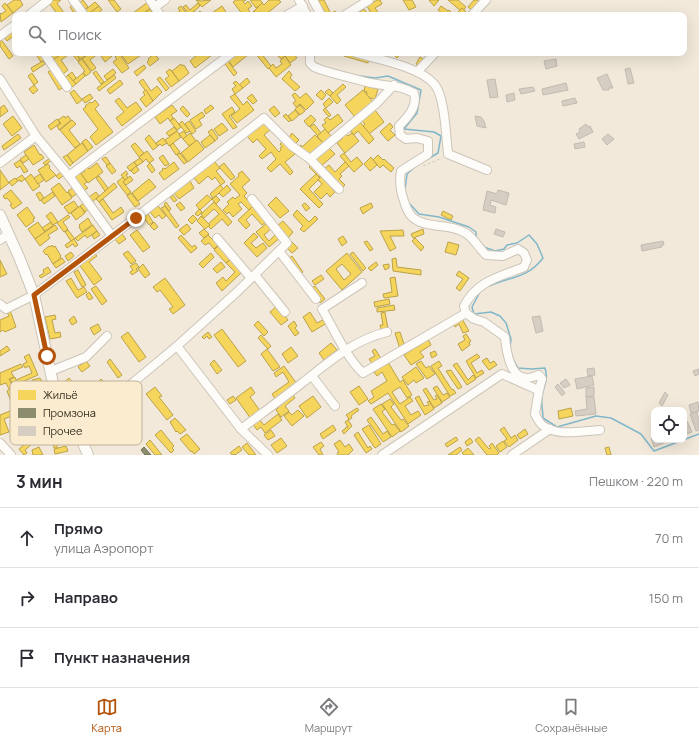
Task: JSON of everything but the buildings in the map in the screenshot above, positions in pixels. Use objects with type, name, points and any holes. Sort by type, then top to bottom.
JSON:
[{"type":"main road","points":[[0,215],[4,237],[34,295],[53,381]]},
{"type":"main road","points":[[84,445],[88,455]]},
{"type":"street","points":[[33,12],[48,0]]},
{"type":"street","points":[[73,0],[82,12]]},
{"type":"street","points":[[150,0],[158,12]]},
{"type":"street","points":[[155,7],[165,0]]},
{"type":"street","points":[[314,0],[320,12]]},
{"type":"street","points":[[350,12],[369,0]]},
{"type":"street","points":[[475,12],[486,0]]},
{"type":"street","points":[[290,12],[301,3],[306,12]]},
{"type":"street","points":[[0,36],[12,27]]},
{"type":"street","points":[[46,56],[68,87]]},
{"type":"street","points":[[69,176],[228,56]]},
{"type":"street","points":[[310,56],[310,63],[314,67],[322,70],[374,84],[394,85],[414,93],[416,98],[412,110],[399,126],[400,135],[406,139],[417,138],[428,141],[428,154],[401,171],[399,182],[406,208],[414,219],[424,223],[454,228],[468,235],[486,255],[503,256],[518,249],[524,253],[526,260],[524,267],[481,284],[469,295],[464,306],[466,313],[484,322],[505,337],[509,361],[516,374],[526,378],[539,375],[542,379],[538,390],[538,402],[535,414],[541,424],[553,431],[567,432],[600,430]]},
{"type":"street","points":[[367,56],[398,64],[417,72],[424,75],[436,85],[443,106],[448,154],[487,170]]},
{"type":"street","points":[[417,72],[432,56]]},
{"type":"street","points":[[0,80],[36,136],[69,176],[112,236]]},
{"type":"street","points":[[310,159],[376,104],[394,85]]},
{"type":"street","points":[[0,304],[6,309],[34,295],[264,118],[292,146],[310,159],[339,189]]},
{"type":"street","points":[[0,163],[36,136]]},
{"type":"street","points":[[134,381],[176,346],[287,243],[252,199]]},
{"type":"street","points":[[217,238],[285,312]]},
{"type":"street","points":[[279,251],[316,299]]},
{"type":"street","points":[[362,283],[322,308],[346,350],[363,373],[466,313]]},
{"type":"street","points":[[241,429],[346,350],[373,335],[387,332]]},
{"type":"street","points":[[51,371],[86,357],[107,336]]},
{"type":"street","points":[[176,346],[241,429],[268,455]]},
{"type":"street","points":[[382,455],[502,374],[538,390]]},
{"type":"street","points":[[312,376],[335,406]]},
{"type":"street","points":[[512,455],[550,429]]},
{"type":"street","points":[[0,443],[11,455]]},
{"type":"path","points":[[418,167],[440,160],[448,154]]},
{"type":"waterway","points":[[353,75],[375,78],[388,76],[421,90],[417,113],[404,129],[434,132],[441,136],[438,153],[426,160]]},
{"type":"waterway","points":[[405,190],[407,174],[416,166]]},
{"type":"waterway","points":[[409,203],[419,214],[439,217],[469,227],[476,232],[476,239]]},
{"type":"waterway","points":[[484,247],[495,251],[504,249],[507,245],[517,243],[529,235],[537,244],[543,258],[531,270],[489,286]]},
{"type":"waterway","points":[[481,290],[472,307],[474,314],[491,312],[500,316],[506,323],[511,339],[510,348]]},
{"type":"waterway","points":[[513,359],[518,368],[545,368],[546,380],[542,400],[543,418],[557,427],[596,416],[611,418],[641,434],[654,451],[699,434]]},
{"type":"route","points":[[47,356],[34,295],[136,218]]}]
